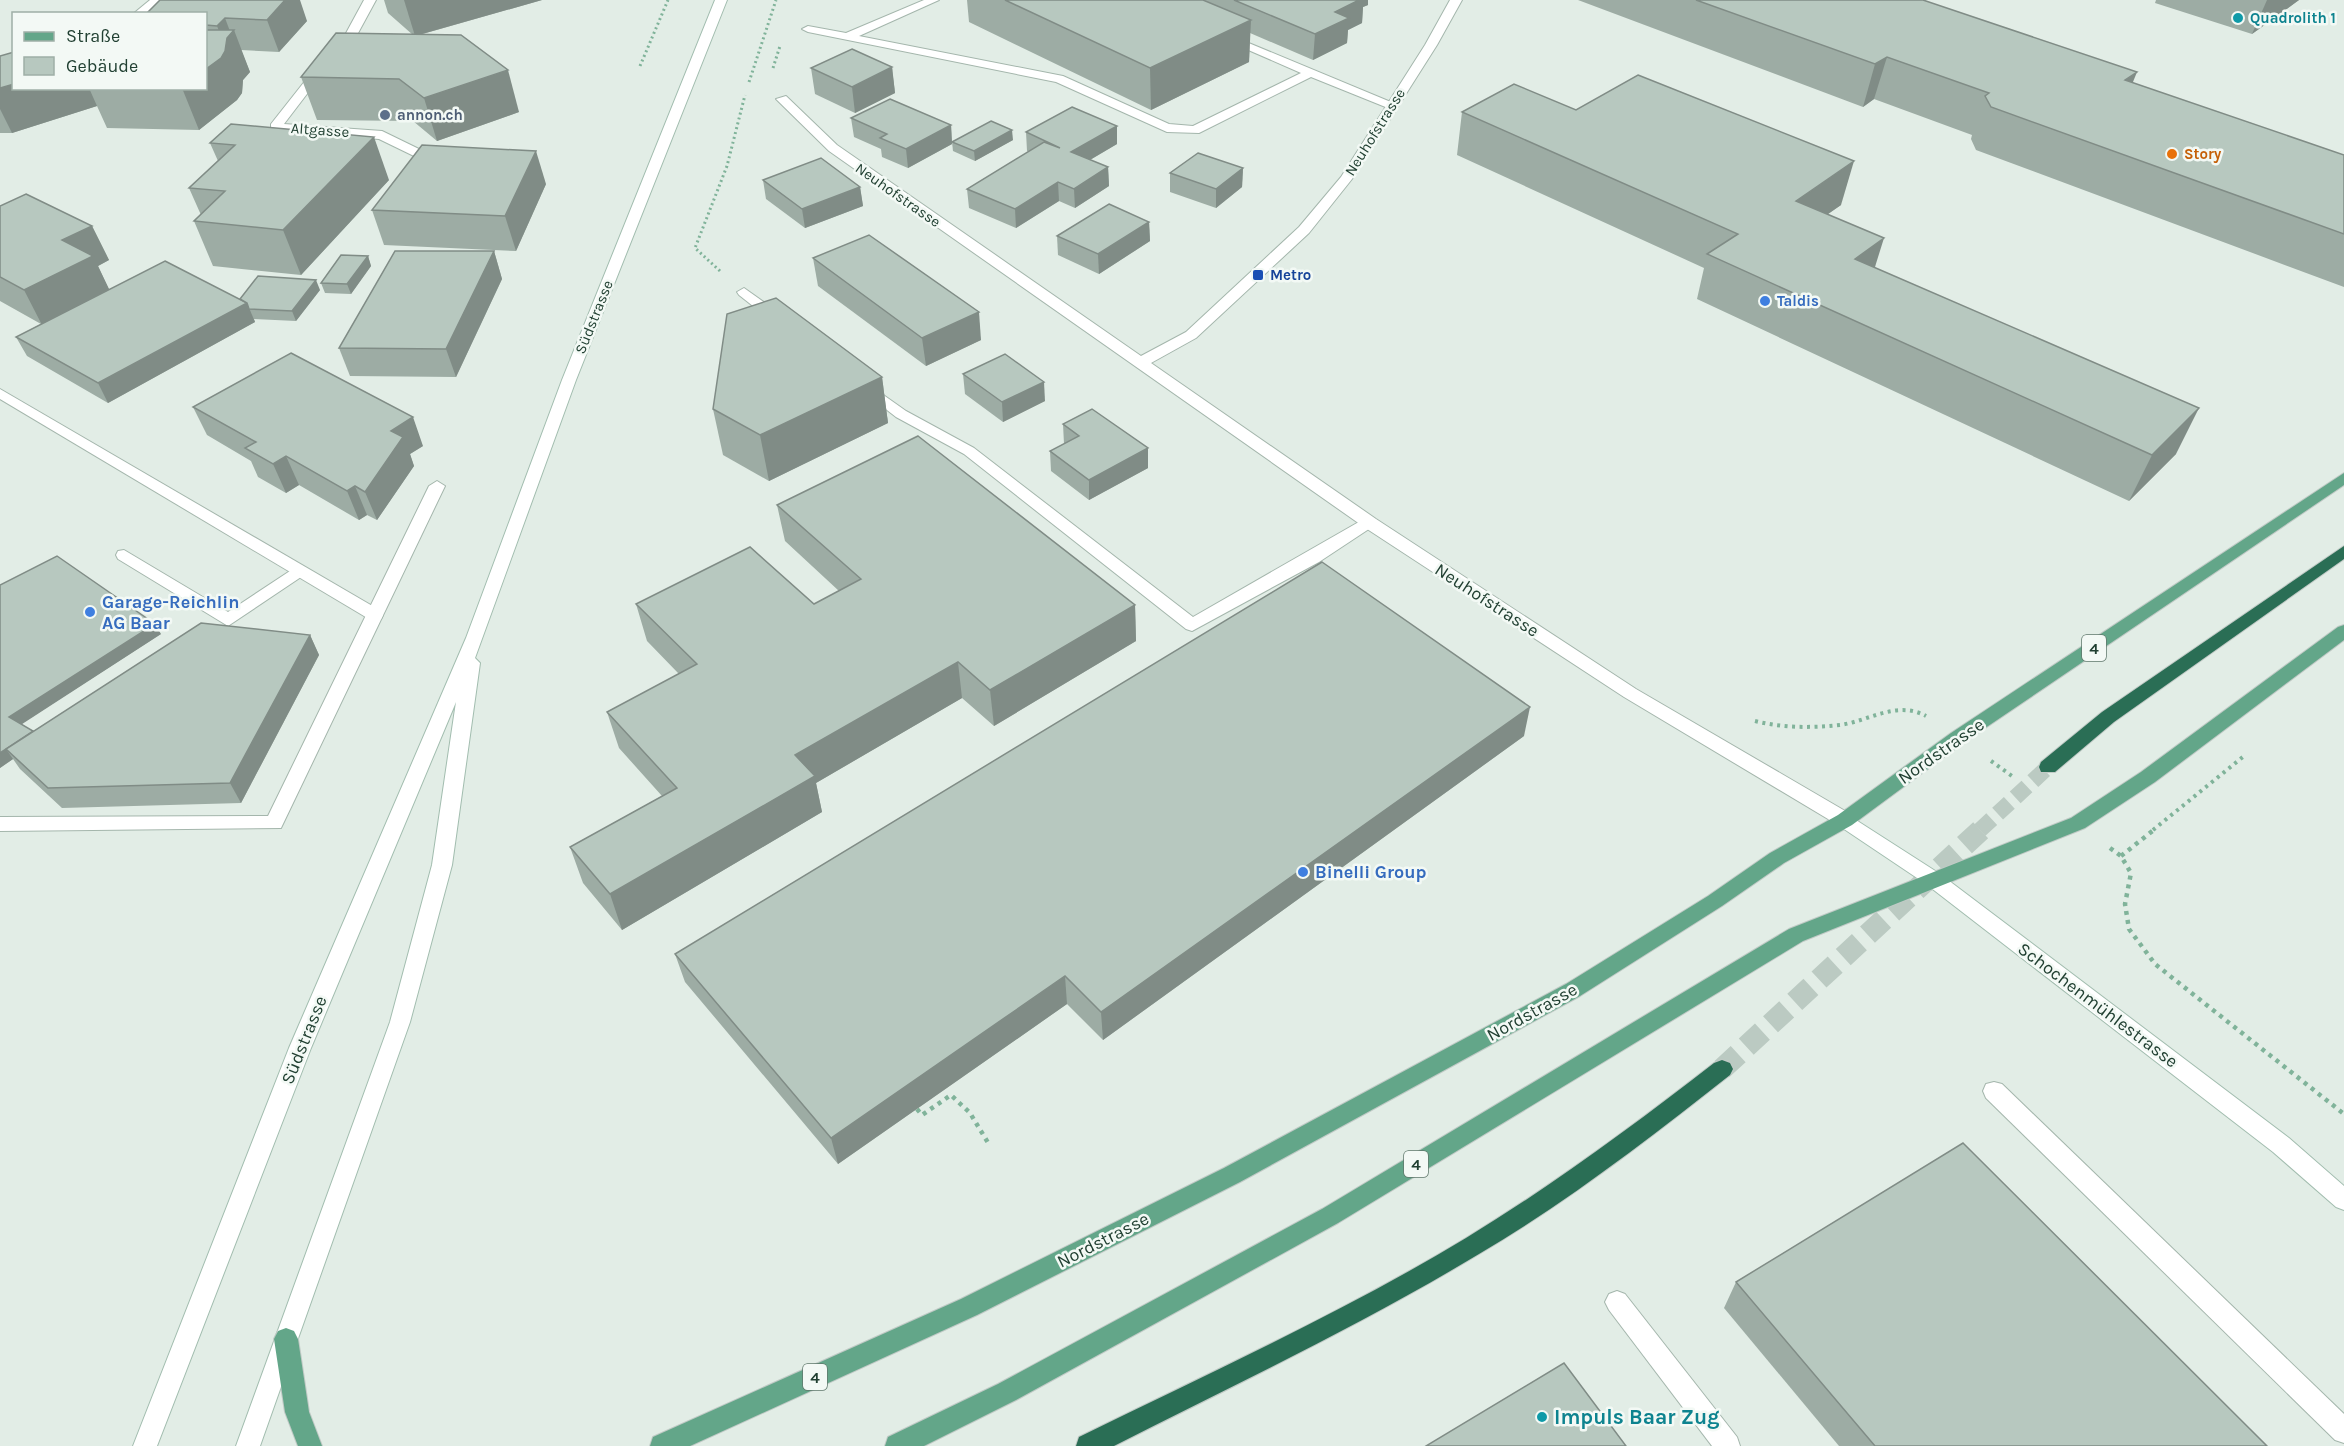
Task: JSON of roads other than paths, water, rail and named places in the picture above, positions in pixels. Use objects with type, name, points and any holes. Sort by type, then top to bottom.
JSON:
[{"type":"highway","points":[[2048,767],[2108,717],[2344,551]]},
{"type":"highway","points":[[1088,1446],[1302,1339],[1436,1268],[1626,1143],[1722,1069]]},
{"type":"main road","name":"Nordstrasse","points":[[662,1446],[969,1307],[1232,1175],[1573,990],[1715,901],[1777,858],[1845,820],[1957,738],[2056,674],[2344,478]]},
{"type":"main road","name":"4","points":[[897,1446],[1007,1392],[1330,1215],[1796,935],[2078,823],[2148,777],[2344,631]]},
{"type":"main road","points":[[286,1339],[297,1412],[310,1446]]},
{"type":"street","points":[[141,12],[157,0]]},
{"type":"street","name":"Altgasse","points":[[370,0],[351,35],[358,52],[321,68],[275,127],[382,135],[417,153],[452,156]]},
{"type":"street","name":"Südstrasse","points":[[145,1446],[300,1048],[475,638],[569,380],[721,0]]},
{"type":"street","points":[[847,37],[933,0]]},
{"type":"street","name":"Neuhofstrasse","points":[[1140,363],[1191,335],[1304,230],[1346,178],[1431,45],[1456,0]]},
{"type":"street","points":[[808,29],[1059,79],[1167,128],[1195,130],[1311,73]]},
{"type":"street","points":[[1216,32],[1392,105]]},
{"type":"street","name":"Neuhofstrasse","points":[[782,99],[832,148],[1370,522],[1630,693],[1845,820]]},
{"type":"street","points":[[744,292],[790,328]]},
{"type":"street","points":[[855,378],[901,414],[969,451],[1192,625],[1313,558],[1370,522]]},
{"type":"street","points":[[0,393],[375,615]]},
{"type":"street","points":[[0,824],[274,823],[437,486]]},
{"type":"street","points":[[124,555],[228,620],[302,571]]},
{"type":"street","name":"Südstrasse","points":[[248,1446],[400,1022],[442,865],[475,638]]},
{"type":"street","name":"Schochenmühlestrasse","points":[[1845,820],[1933,879],[2281,1145],[2344,1200]]},
{"type":"street","points":[[1994,1091],[2344,1431]]},
{"type":"street","points":[[1617,1302],[1728,1446]]},
{"type":"tunnel","points":[[1980,830],[2048,767]]},
{"type":"tunnel","points":[[1722,1069],[1982,829]]},
{"type":"place","name":"Quadrolith 1","points":[[2238,18]]},
{"type":"place","name":"annon.ch","points":[[385,115]]},
{"type":"place","name":"Story","points":[[2172,154]]},
{"type":"place","name":"Metro","points":[[1258,275]]},
{"type":"place","name":"Taldis","points":[[1765,301]]},
{"type":"place","name":"Garage-Reichlin AG Baar","points":[[90,612]]},
{"type":"place","name":"Binelli Group","points":[[1303,872]]},
{"type":"place","name":"Impuls Baar Zug","points":[[1542,1417]]}]
